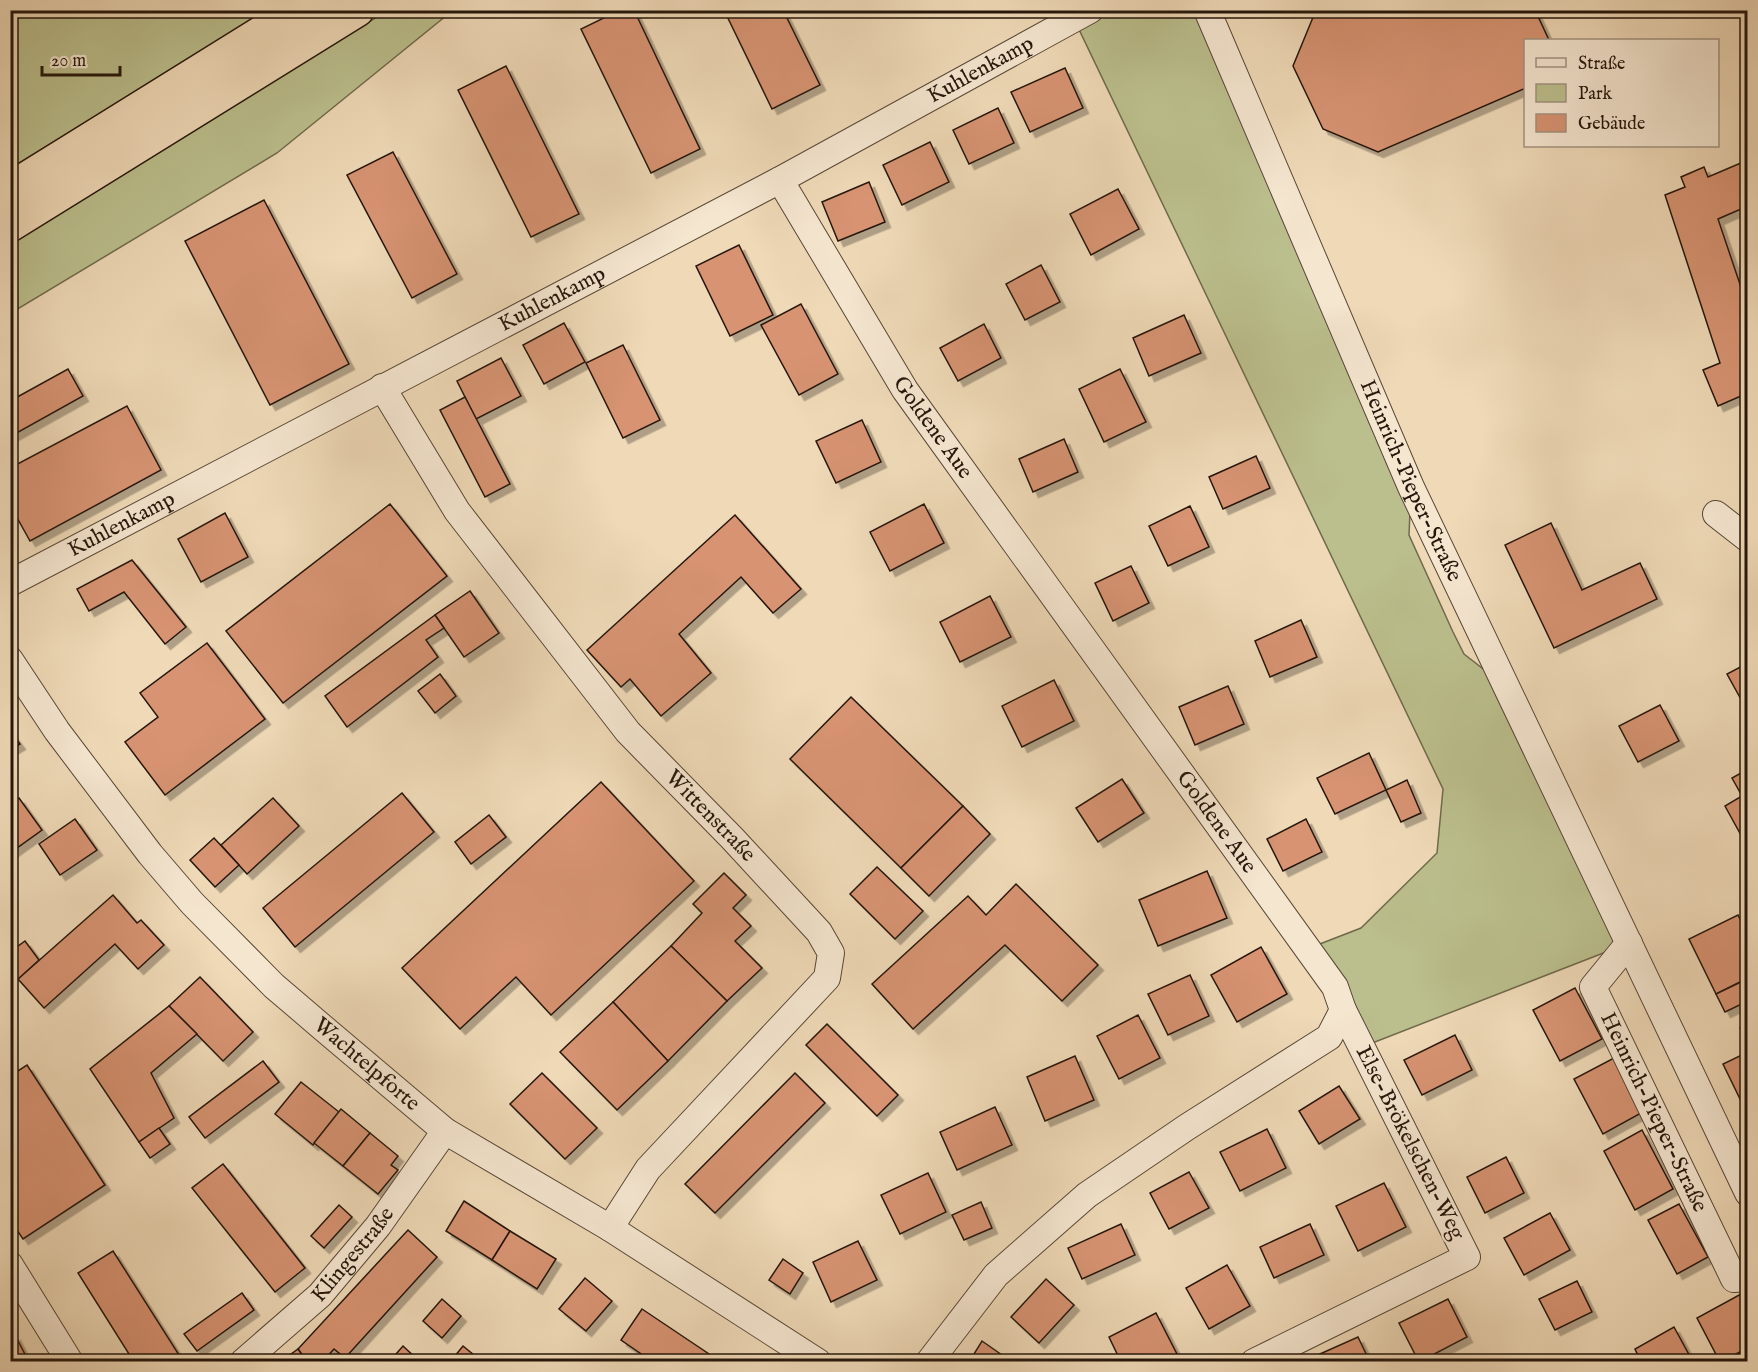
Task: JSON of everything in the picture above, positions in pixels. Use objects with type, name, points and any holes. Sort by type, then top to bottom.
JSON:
[{"type":"highway","points":[[10,189],[298,10]]},
{"type":"highway","points":[[10,225],[357,10]]},
{"type":"street","name":"Kuhlenkamp","points":[[10,583],[780,180],[1090,10]]},
{"type":"street","name":"Heinrich-Pieper-Straße","points":[[1207,10],[1411,487],[1748,1193]]},
{"type":"street","name":"Goldene Aue","points":[[780,180],[905,390],[1335,987],[1343,1010]]},
{"type":"street","name":"Wittenstraße","points":[[382,387],[457,511],[628,732],[732,838],[819,932],[831,953],[827,978],[648,1169],[610,1228]]},
{"type":"street","points":[[1716,514],[1748,539]]},
{"type":"street","name":"Wachtelpforte","points":[[10,660],[57,731],[113,807],[192,903],[274,986],[445,1131],[610,1228],[818,1362]]},
{"type":"street","name":"Heinrich-Pieper-Straße","points":[[1629,944],[1593,987],[1734,1279],[1748,1278]]},
{"type":"street","points":[[928,1362],[996,1275],[1087,1195],[1187,1127],[1329,1037],[1343,1010]]},
{"type":"street","name":"Else-Brökelschen-Weg","points":[[1254,1362],[1467,1257],[1343,1010]]},
{"type":"street","name":"Klingestraße","points":[[243,1362],[320,1295],[378,1226],[445,1131]]},
{"type":"street","points":[[10,1265],[70,1362]]},
{"type":"green space","points":[[17,10],[269,11],[11,168],[10,19]]},
{"type":"green space","points":[[387,11],[452,11],[277,153],[11,313],[11,244],[122,170]]},
{"type":"green space","points":[[1090,11],[1207,11],[1411,487],[1409,535],[1464,654],[1505,686],[1629,943],[1362,1047],[1307,949],[1361,928],[1437,853],[1443,789],[1074,19]]},
{"type":"building","points":[[620,10],[634,10],[700,149],[651,173],[581,29]]},
{"type":"building","points":[[724,10],[783,10],[820,85],[772,109]]},
{"type":"building","points":[[1316,10],[1535,10],[1549,39],[1524,39],[1524,89],[1378,152],[1323,129],[1293,66]]},
{"type":"building","points":[[506,66],[579,214],[531,237],[458,90]]},
{"type":"building","points":[[1065,68],[1083,108],[1030,132],[1011,92]]},
{"type":"building","points":[[998,108],[1014,143],[969,164],[953,130]]},
{"type":"building","points":[[930,142],[949,182],[902,205],[883,165]]},
{"type":"building","points":[[393,152],[457,274],[412,298],[347,175]]},
{"type":"building","points":[[1748,160],[1748,206],[1718,219],[1748,308],[1748,393],[1718,406],[1703,370],[1720,363],[1665,195],[1685,187],[1681,177],[1704,167],[1708,177]]},
{"type":"building","points":[[869,182],[885,222],[838,241],[822,202]]},
{"type":"building","points":[[1118,189],[1139,229],[1091,255],[1070,214]]},
{"type":"building","points":[[264,200],[349,364],[270,405],[185,241]]},
{"type":"building","points":[[739,245],[773,315],[730,336],[696,266]]},
{"type":"building","points":[[1041,265],[1060,302],[1025,320],[1006,284]]},
{"type":"building","points":[[801,304],[838,374],[799,395],[761,325]]},
{"type":"building","points":[[1184,315],[1201,353],[1149,376],[1133,338]]},
{"type":"building","points":[[564,323],[585,362],[544,384],[523,345]]},
{"type":"building","points":[[984,324],[1001,358],[958,381],[940,348]]},
{"type":"building","points":[[623,345],[660,420],[623,438],[586,363]]},
{"type":"building","points":[[501,358],[521,396],[476,419],[457,381]]},
{"type":"building","points":[[68,369],[83,396],[13,435],[10,401]]},
{"type":"building","points":[[1120,369],[1146,422],[1104,442],[1079,389]]},
{"type":"building","points":[[465,397],[510,484],[485,497],[440,410]]},
{"type":"building","points":[[127,406],[161,470],[30,541],[10,505],[10,468]]},
{"type":"building","points":[[862,420],[881,462],[836,483],[816,441]]},
{"type":"building","points":[[1064,439],[1078,472],[1033,492],[1019,459]]},
{"type":"building","points":[[1256,456],[1270,488],[1223,509],[1209,477]]},
{"type":"building","points":[[390,504],[447,576],[283,703],[226,631]]},
{"type":"building","points":[[924,504],[944,543],[890,571],[870,532]]},
{"type":"building","points":[[1190,506],[1209,547],[1168,566],[1149,526]]},
{"type":"building","points":[[225,513],[248,557],[201,582],[178,539]]},
{"type":"building","points":[[735,515],[801,589],[773,613],[741,577],[679,634],[711,673],[661,716],[630,679],[621,687],[587,650]]},
{"type":"building","points":[[1551,523],[1582,590],[1640,563],[1657,599],[1554,648],[1505,545]]},
{"type":"building","points":[[132,560],[186,627],[165,644],[124,592],[89,611],[77,589]]},
{"type":"building","points":[[1131,566],[1149,603],[1113,621],[1095,583]]},
{"type":"building","points":[[470,591],[499,633],[464,657],[435,615]]},
{"type":"building","points":[[990,596],[1011,637],[960,662],[940,622]]},
{"type":"building","points":[[435,615],[444,628],[426,640],[438,657],[347,727],[325,696]]},
{"type":"building","points":[[1301,620],[1317,657],[1270,677],[1255,641]]},
{"type":"building","points":[[207,643],[265,719],[165,795],[125,742],[158,717],[140,693]]},
{"type":"building","points":[[1748,663],[1748,712],[1727,674]]},
{"type":"building","points":[[440,674],[456,696],[435,713],[418,691]]},
{"type":"building","points":[[1054,680],[1074,721],[1022,747],[1002,706]]},
{"type":"building","points":[[1228,686],[1244,724],[1195,745],[1179,707]]},
{"type":"building","points":[[851,697],[963,806],[901,868],[790,759]]},
{"type":"building","points":[[1660,705],[1679,741],[1638,762],[1619,726]]},
{"type":"building","points":[[10,731],[20,744],[10,750]]},
{"type":"building","points":[[1369,753],[1386,790],[1335,814],[1317,778]]},
{"type":"building","points":[[1748,769],[1747,846],[1725,806],[1742,796],[1732,778]]},
{"type":"building","points":[[1122,779],[1144,813],[1098,842],[1076,808]]},
{"type":"building","points":[[1407,780],[1421,813],[1401,822],[1386,790]]},
{"type":"building","points":[[601,782],[694,881],[551,1015],[516,977],[460,1029],[402,968]]},
{"type":"building","points":[[402,793],[434,832],[295,947],[263,908]]},
{"type":"building","points":[[19,798],[42,830],[10,853],[10,804]]},
{"type":"building","points":[[273,798],[299,826],[247,874],[221,845]]},
{"type":"building","points":[[963,806],[990,834],[929,896],[901,868]]},
{"type":"building","points":[[489,815],[506,837],[471,864],[455,842]]},
{"type":"building","points":[[75,819],[97,850],[60,875],[39,844]]},
{"type":"building","points":[[1306,819],[1322,852],[1283,871],[1267,839]]},
{"type":"building","points":[[214,838],[239,865],[215,887],[190,860]]},
{"type":"building","points":[[877,867],[923,911],[895,939],[850,894]]},
{"type":"building","points":[[1207,871],[1227,918],[1158,946],[1139,900]]},
{"type":"building","points":[[724,873],[746,895],[733,908],[751,926],[735,941],[762,968],[727,1001],[671,946],[702,913],[693,904]]},
{"type":"building","points":[[1016,884],[1098,965],[1062,1001],[1005,945],[913,1029],[872,984],[968,896],[986,915]]},
{"type":"building","points":[[113,895],[137,923],[141,920],[164,945],[138,969],[115,944],[44,1008],[18,979]]},
{"type":"building","points":[[1738,915],[1748,935],[1748,978],[1716,994],[1689,939]]},
{"type":"building","points":[[25,941],[39,960],[18,979],[10,969],[10,952]]},
{"type":"building","points":[[671,946],[727,1001],[668,1061],[613,1002]]},
{"type":"building","points":[[1261,947],[1287,994],[1237,1022],[1211,975]]},
{"type":"building","points":[[1190,975],[1209,1016],[1168,1035],[1148,994]]},
{"type":"building","points":[[200,977],[253,1032],[223,1061],[169,1006]]},
{"type":"building","points":[[1747,979],[1748,1001],[1725,1012],[1716,994]]},
{"type":"building","points":[[1575,988],[1602,1039],[1560,1061],[1533,1010]]},
{"type":"building","points":[[613,1002],[668,1061],[617,1110],[560,1052]]},
{"type":"building","points":[[169,1006],[197,1034],[151,1073],[174,1118],[139,1142],[90,1069]]},
{"type":"building","points":[[1138,1015],[1160,1058],[1119,1079],[1097,1036]]},
{"type":"building","points":[[827,1024],[898,1095],[877,1116],[806,1045]]},
{"type":"building","points":[[1748,1025],[1748,1042],[1740,1028]]},
{"type":"building","points":[[1455,1035],[1472,1070],[1422,1095],[1404,1060]]},
{"type":"building","points":[[1748,1052],[1748,1098],[1741,1101],[1723,1064]]},
{"type":"building","points":[[1075,1056],[1094,1100],[1045,1121],[1027,1077]]},
{"type":"building","points":[[1614,1058],[1643,1112],[1603,1134],[1574,1079]]},
{"type":"building","points":[[263,1061],[279,1082],[205,1138],[189,1117]]},
{"type":"building","points":[[27,1065],[105,1185],[23,1239],[10,1220],[10,1076]]},
{"type":"building","points":[[542,1073],[597,1128],[565,1159],[510,1104]]},
{"type":"building","points":[[795,1073],[825,1103],[715,1213],[685,1184]]},
{"type":"building","points":[[301,1082],[339,1112],[313,1145],[275,1114]]},
{"type":"building","points":[[1339,1086],[1360,1119],[1319,1144],[1299,1111]]},
{"type":"building","points":[[995,1107],[1012,1145],[957,1170],[940,1132]]},
{"type":"building","points":[[341,1109],[370,1133],[343,1166],[314,1143]]},
{"type":"building","points":[[159,1128],[170,1144],[150,1158],[139,1142]]},
{"type":"building","points":[[1267,1129],[1286,1168],[1240,1191],[1220,1152]]},
{"type":"building","points":[[1642,1130],[1673,1189],[1635,1210],[1604,1151]]},
{"type":"building","points":[[370,1133],[398,1156],[391,1165],[398,1170],[378,1194],[343,1166]]},
{"type":"building","points":[[1506,1157],[1524,1193],[1485,1213],[1467,1177]]},
{"type":"building","points":[[223,1164],[305,1268],[275,1292],[192,1188]]},
{"type":"building","points":[[1189,1172],[1209,1208],[1169,1229],[1150,1193]]},
{"type":"building","points":[[928,1173],[946,1212],[900,1234],[881,1195]]},
{"type":"building","points":[[1384,1183],[1406,1227],[1358,1251],[1336,1206]]},
{"type":"building","points":[[464,1201],[510,1231],[492,1260],[446,1231]]},
{"type":"building","points":[[981,1202],[992,1228],[964,1240],[952,1215]]},
{"type":"building","points":[[1679,1204],[1708,1257],[1677,1274],[1648,1220]]},
{"type":"building","points":[[339,1205],[352,1217],[324,1248],[311,1236]]},
{"type":"building","points":[[1550,1213],[1570,1250],[1524,1275],[1504,1238]]},
{"type":"building","points":[[1121,1224],[1135,1255],[1082,1279],[1068,1248]]},
{"type":"building","points":[[1310,1224],[1324,1255],[1274,1278],[1260,1247]]},
{"type":"building","points":[[408,1230],[437,1257],[345,1358],[334,1349],[322,1362],[307,1362],[298,1349]]},
{"type":"building","points":[[510,1231],[556,1259],[537,1289],[492,1260]]},
{"type":"building","points":[[858,1241],[877,1280],[831,1302],[813,1262]]},
{"type":"building","points":[[113,1251],[181,1358],[176,1362],[134,1362],[78,1273]]},
{"type":"building","points":[[783,1259],[803,1273],[790,1294],[769,1280]]},
{"type":"building","points":[[1227,1265],[1250,1306],[1209,1329],[1186,1288]]},
{"type":"building","points":[[585,1278],[612,1301],[586,1331],[559,1309]]},
{"type":"building","points":[[1046,1279],[1074,1305],[1039,1343],[1011,1317]]},
{"type":"building","points":[[1577,1281],[1592,1312],[1555,1330],[1539,1299]]},
{"type":"building","points":[[242,1293],[254,1310],[197,1351],[184,1334]]},
{"type":"building","points":[[1741,1294],[1748,1305],[1748,1348],[1720,1362],[1697,1318]]},
{"type":"building","points":[[442,1299],[461,1316],[442,1338],[423,1321]]},
{"type":"building","points":[[1448,1299],[1467,1337],[1419,1362],[1399,1323]]},
{"type":"building","points":[[642,1309],[715,1358],[713,1362],[653,1362],[621,1340]]},
{"type":"building","points":[[1156,1313],[1179,1358],[1171,1362],[1121,1362],[1109,1337]]},
{"type":"building","points":[[1674,1327],[1693,1362],[1641,1362],[1635,1349]]},
{"type":"building","points":[[15,1335],[29,1362],[10,1362],[10,1337]]},
{"type":"building","points":[[1358,1337],[1370,1362],[1312,1362],[1311,1358]]},
{"type":"building","points":[[982,1341],[1012,1362],[969,1362]]},
{"type":"building","points":[[403,1346],[420,1362],[389,1362]]},
{"type":"building","points":[[463,1346],[480,1360],[479,1362],[450,1362]]},
{"type":"building","points":[[298,1349],[307,1362],[280,1362]]}]
